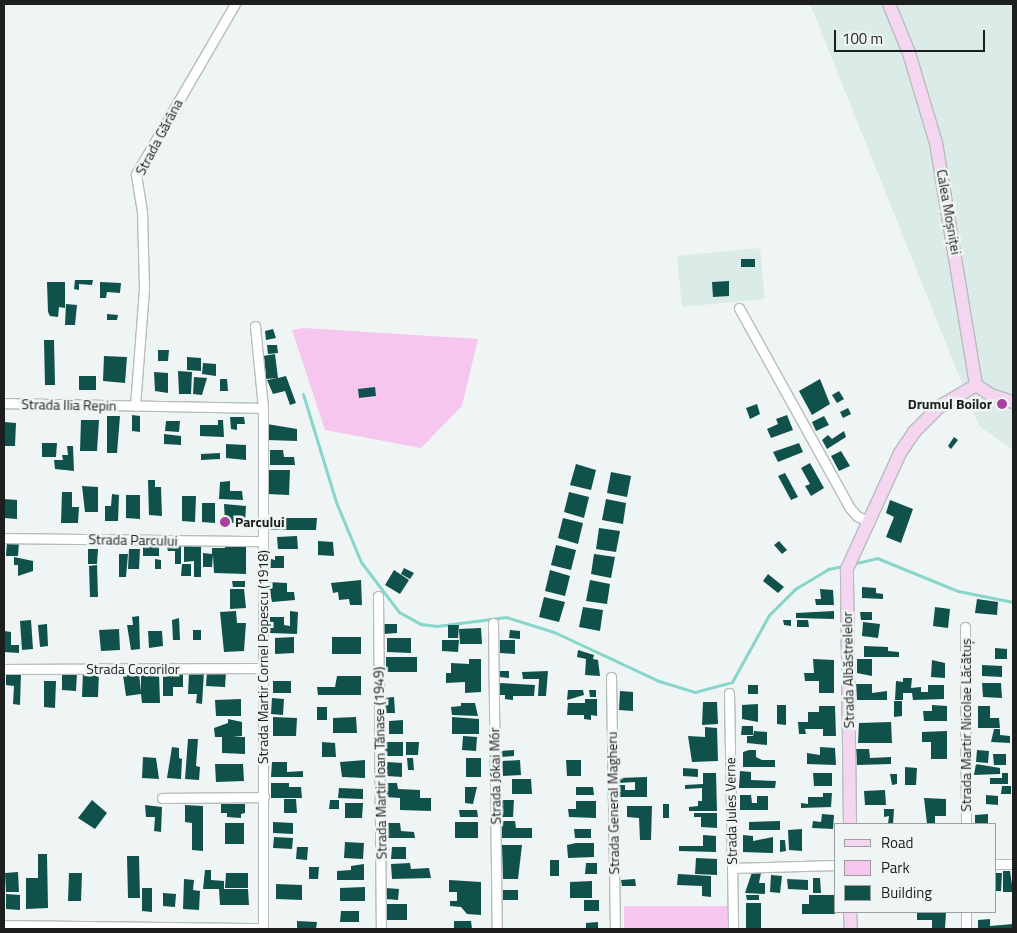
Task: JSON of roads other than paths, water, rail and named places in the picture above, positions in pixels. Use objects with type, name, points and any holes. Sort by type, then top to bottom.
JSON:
[{"type":"street","name":"Strada Gărâna","points":[[142,284],[142,212],[136,174],[235,4]]},
{"type":"street","name":"Calea Moșniței","points":[[889,4],[908,54],[936,143],[976,385]]},
{"type":"street","name":"Strada Ilia Repin","points":[[135,406],[142,284]]},
{"type":"street","points":[[740,308],[850,508],[857,516],[870,522]]},
{"type":"street","name":"Strada Martir Cornel Popescu (1918)","points":[[255,326],[263,408],[263,929]]},
{"type":"street","points":[[976,385],[991,395],[1013,402]]},
{"type":"street","name":"Strada Albăstrelelor","points":[[850,823],[847,569],[900,453],[914,432],[939,407],[976,385]]},
{"type":"street","name":"Strada Ilia Repin","points":[[4,403],[263,408]]},
{"type":"street","name":"Strada Parcului","points":[[4,538],[262,541]]},
{"type":"street","name":"Strada Martir Ioan Tănase (1949)","points":[[378,596],[381,929]]},
{"type":"street","name":"Strada Jókai Mór","points":[[493,624],[498,929]]},
{"type":"street","name":"Strada Martir Nicolae Lăcătuș","points":[[965,627],[966,823]]},
{"type":"street","name":"Strada Cocorilor","points":[[4,670],[262,668]]},
{"type":"street","name":"Strada General Magheru","points":[[611,677],[615,929]]},
{"type":"street","name":"Strada Jules Verne","points":[[729,693],[733,929]]},
{"type":"street","points":[[162,798],[264,797]]},
{"type":"street","points":[[997,864],[1013,864]]},
{"type":"street","points":[[732,868],[834,866]]},
{"type":"street","points":[[850,913],[851,929]]},
{"type":"street","points":[[966,913],[966,929]]},
{"type":"street","points":[[4,925],[263,929]]},
{"type":"waterway","points":[[303,394],[336,502],[361,562],[399,612],[421,624],[437,626],[506,617],[554,632],[659,681],[695,692],[732,682],[769,615],[795,589],[828,569],[844,566]]},
{"type":"waterway","points":[[852,564],[877,558],[958,591],[1013,602]]},
{"type":"place","name":"Drumul Boilor","points":[[1002,404]]},
{"type":"place","name":"Parcului","points":[[225,522]]}]
